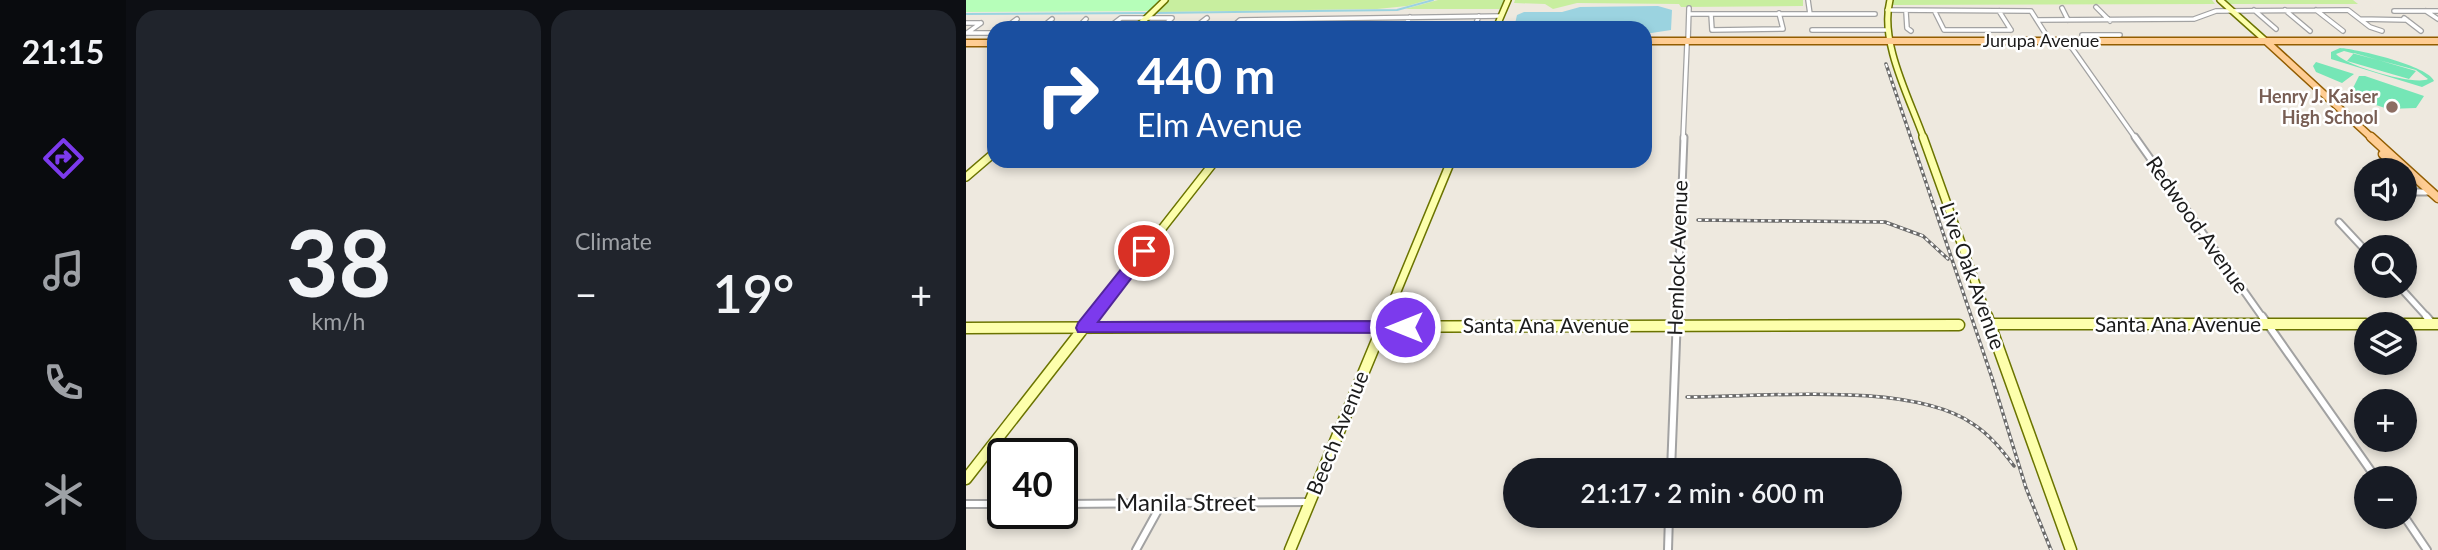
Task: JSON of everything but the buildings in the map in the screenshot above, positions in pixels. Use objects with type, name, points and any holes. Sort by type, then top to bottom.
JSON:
[{"type":"main road","name":"Jurupa Avenue","points":[[1652,43],[2438,43]]},
{"type":"main road","points":[[2266,43],[2386,158]]},
{"type":"main road","points":[[2266,43],[2431,194],[2438,206]]},
{"type":"main road","points":[[966,45],[987,45]]},
{"type":"street","points":[[1144,21],[1165,0]]},
{"type":"street","points":[[1500,21],[1510,0]]},
{"type":"street","points":[[1502,21],[1510,0]]},
{"type":"street","points":[[1808,0],[1810,14]]},
{"type":"street","name":"Live Oak Avenue","points":[[1890,0],[1887,30],[1891,43],[2071,550]]},
{"type":"street","points":[[2217,0],[2266,43]]},
{"type":"street","points":[[2096,7],[2110,21]]},
{"type":"street","name":"Hemlock Avenue","points":[[1671,458],[1689,8]]},
{"type":"street","points":[[2062,8],[2068,20]]},
{"type":"street","points":[[1887,10],[2031,11],[2045,33]]},
{"type":"street","points":[[2254,10],[2276,29]]},
{"type":"street","points":[[2285,10],[2310,31]]},
{"type":"street","points":[[2316,10],[2343,31]]},
{"type":"street","points":[[2037,20],[2194,19],[2211,12],[2348,10],[2382,31]]},
{"type":"street","points":[[1935,11],[1944,30],[2011,30],[1998,11]]},
{"type":"street","points":[[1966,11],[1972,20]]},
{"type":"street","points":[[2421,31],[2393,11],[2438,11]]},
{"type":"street","points":[[2426,11],[2438,19]]},
{"type":"street","points":[[1906,12],[1908,28],[1911,31]]},
{"type":"street","points":[[1711,14],[1712,30],[1783,29],[1779,13]]},
{"type":"street","points":[[1689,14],[1875,14]]},
{"type":"street","points":[[1117,21],[1121,18],[1150,15],[1172,18],[1169,21]]},
{"type":"street","points":[[1477,21],[1479,16]]},
{"type":"street","points":[[1239,21],[1501,16]]},
{"type":"street","points":[[1408,21],[1410,17]]},
{"type":"street","points":[[1203,21],[1207,18]]},
{"type":"street","points":[[2360,19],[2407,20]]},
{"type":"street","points":[[966,23],[981,23],[967,33]]},
{"type":"street","points":[[1812,30],[1887,30]]},
{"type":"street","points":[[967,33],[987,33]]},
{"type":"street","points":[[2082,35],[2120,35]]},
{"type":"street","name":"Redwood Avenue","points":[[2068,43],[2368,466]]},
{"type":"street","points":[[966,177],[987,159]]},
{"type":"street","points":[[966,479],[1210,168]]},
{"type":"street","name":"Beech Avenue","points":[[1290,550],[1448,168]]},
{"type":"street","points":[[2339,222],[2354,238]]},
{"type":"street","points":[[2410,298],[2435,324]]},
{"type":"street","name":"Santa Ana Avenue","points":[[966,328],[1959,324]]},
{"type":"street","name":"Santa Ana Avenue","points":[[1990,324],[2354,324]]},
{"type":"street","points":[[2417,324],[2435,324]]},
{"type":"street","name":"Manila Street","points":[[1078,503],[1309,502]]},
{"type":"street","points":[[1136,550],[1162,503]]},
{"type":"street","points":[[966,504],[987,504]]},
{"type":"street","points":[[1668,550],[1669,528]]},
{"type":"street","points":[[2413,529],[2427,550]]},
{"type":"green space","points":[[966,0],[1161,0],[1150,11],[966,12]]},
{"type":"green space","points":[[1168,0],[1428,0],[1407,6],[1377,9],[1156,12]]},
{"type":"green space","points":[[1438,0],[1504,0],[1500,9],[1405,9]]},
{"type":"green space","points":[[1515,0],[1803,0],[1803,6],[1681,7],[1679,4],[1577,3],[1553,9],[1545,4],[1514,3]]},
{"type":"green space","points":[[1894,0],[2212,0],[2215,4],[1892,5]]},
{"type":"green space","points":[[2224,0],[2353,0],[2358,4],[2229,4]]},
{"type":"green space","points":[[2340,48],[2392,59],[2420,70],[2434,81],[2422,87],[2331,59],[2331,52]],"holes":[[[2344,51],[2416,70],[2428,79],[2410,80],[2381,74],[2353,64],[2336,54]]]},
{"type":"green space","points":[[2354,53],[2416,71],[2409,79],[2347,61]]},
{"type":"green space","points":[[2316,62],[2354,74],[2342,83],[2316,72],[2313,66]]},
{"type":"green space","points":[[2359,76],[2424,96],[2416,108],[2388,109],[2349,96]]},
{"type":"water","points":[[1658,6],[1672,10],[1671,30],[1652,33],[1652,21],[1516,21],[1517,15],[1524,12],[1562,12],[1580,7]]},
{"type":"waterway","points":[[1156,13],[1397,10],[1433,0]]},
{"type":"waterway","points":[[966,14],[1147,13]]},
{"type":"railway","points":[[1886,64],[1992,378],[2026,488],[2051,550]]},
{"type":"railway","points":[[1698,220],[1885,222],[1923,236],[1948,259]]},
{"type":"railway","points":[[1687,397],[1835,394],[1913,402],[1946,410],[1973,424],[1990,438],[2014,466]]},
{"type":"place","name":"Henry J. Kaiser High School","points":[[2392,107]]},
{"type":"route","points":[[1144,251],[1084,328],[1405,327]]}]
